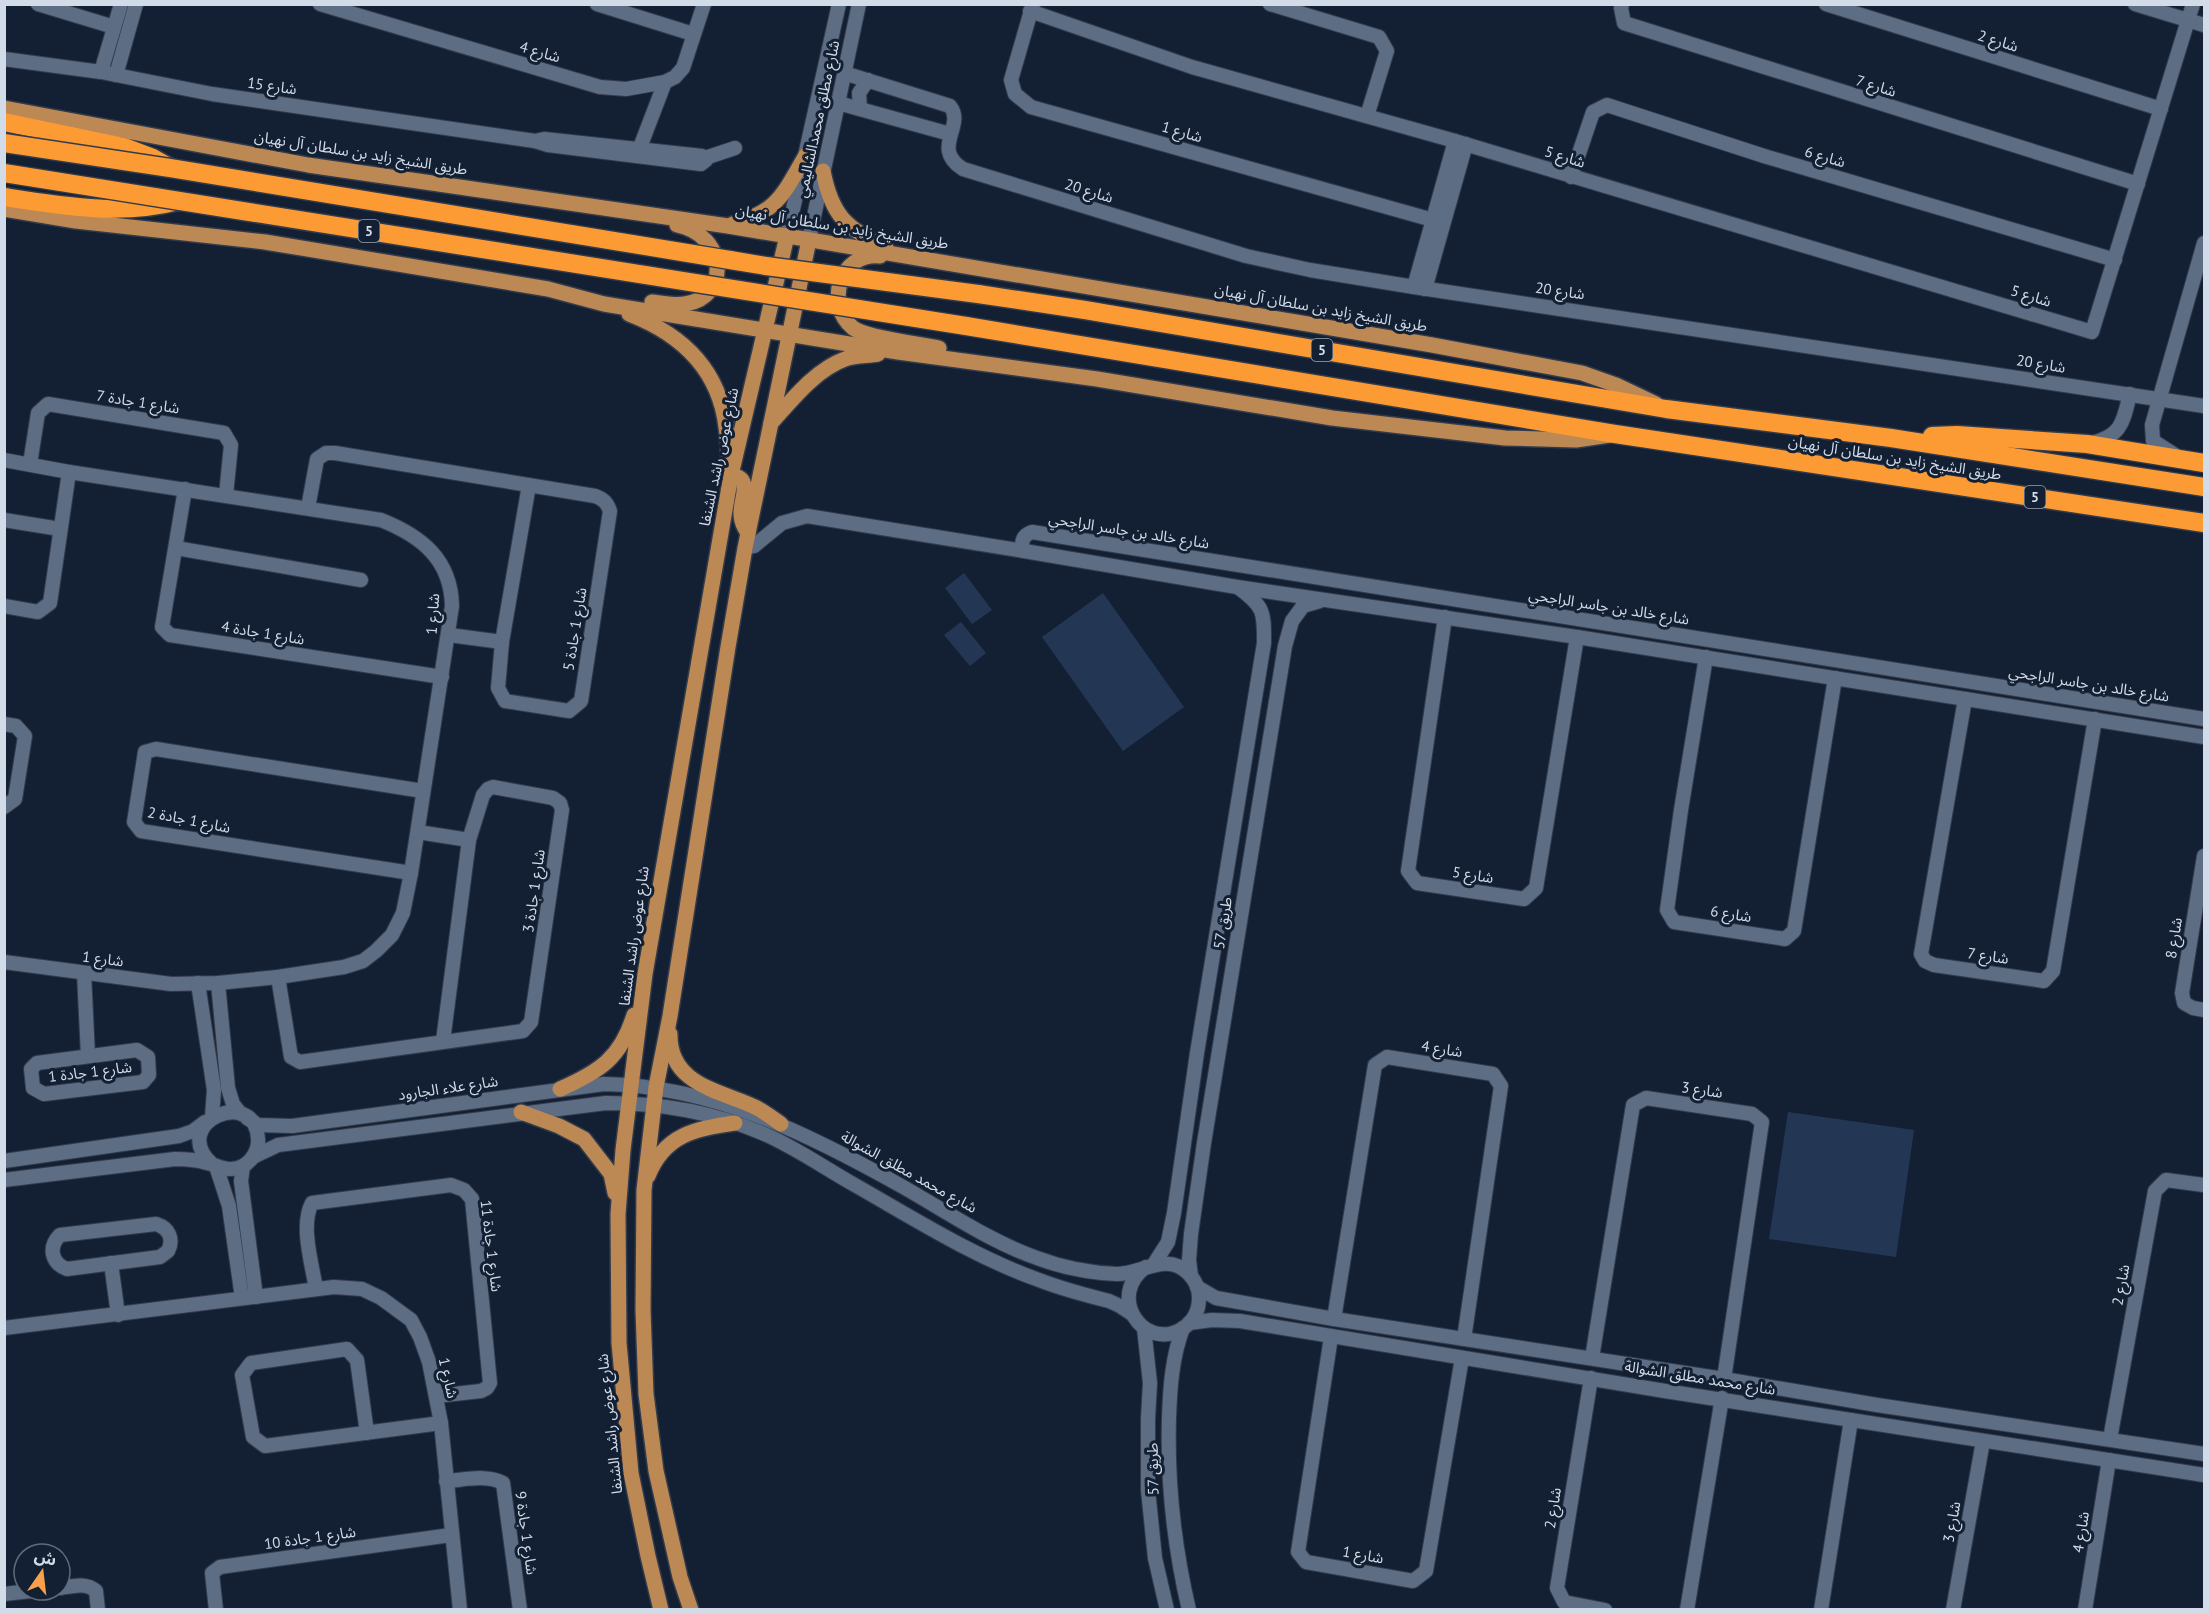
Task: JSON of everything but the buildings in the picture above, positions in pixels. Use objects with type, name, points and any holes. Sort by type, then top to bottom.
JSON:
[{"type":"highway","points":[[5,118],[124,147],[153,158],[170,168]]},
{"type":"highway","name":"طريق الشيخ زايد بن سلطان آل نهيان","points":[[4,143],[766,266],[1085,310],[1666,409],[1891,438],[2205,487]]},
{"type":"highway","name":"طريق الشيخ زايد بن سلطان آل نهيان","points":[[4,173],[966,326],[1616,434],[2205,523]]},
{"type":"highway","points":[[5,197],[122,209],[152,207],[179,200]]},
{"type":"highway","points":[[1891,438],[1957,435],[2087,444],[2205,464]]},
{"type":"main road","name":"طريق الشيخ زايد بن سلطان آل نهيان","points":[[5,118],[728,226],[1432,345],[1582,373],[1616,385],[1666,409]]},
{"type":"main road","points":[[728,226],[752,219],[768,211],[788,187],[806,155]]},
{"type":"main road","points":[[823,171],[827,193],[837,213],[853,230],[896,254]]},
{"type":"main road","points":[[548,289],[686,304],[710,290],[718,267],[712,245],[705,237],[692,229],[556,201]]},
{"type":"main road","name":"طريق الشيخ زايد بن سلطان آل نهيان","points":[[4,210],[76,221],[265,242],[548,289],[604,304],[898,352],[1097,379],[1332,418],[1472,435],[1576,440],[1616,434]]},
{"type":"main road","name":"شارع عوض راشد الشنفا","points":[[661,1610],[631,1473],[620,1344],[618,1214],[623,1150],[645,974],[731,475],[787,236]]},
{"type":"main road","points":[[691,1610],[680,1577],[656,1471],[646,1394],[643,1310],[644,1190],[656,1087],[670,1016],[747,541],[809,240]]},
{"type":"main road","points":[[1097,379],[862,333],[845,320],[837,301],[837,291],[848,268],[861,259],[876,255],[1102,289]]},
{"type":"main road","points":[[604,304],[646,320],[670,334],[702,364],[716,391],[726,426],[731,475],[740,478],[744,484],[741,515],[747,541]]},
{"type":"main road","points":[[771,423],[799,393],[830,366],[847,358],[898,352]]},
{"type":"main road","points":[[679,784],[687,780],[692,781],[697,788],[685,883],[686,914]]},
{"type":"main road","points":[[560,1089],[591,1075],[610,1059],[619,1047],[629,1032],[645,974]]},
{"type":"main road","points":[[670,1016],[672,1048],[680,1064],[691,1078],[712,1092],[758,1109],[781,1124]]},
{"type":"main road","points":[[522,1112],[559,1126],[584,1139],[611,1174],[618,1214]]},
{"type":"main road","points":[[644,1190],[657,1158],[673,1141],[700,1128],[735,1123]]},
{"type":"street","points":[[38,4],[114,27]]},
{"type":"street","points":[[101,72],[121,4]]},
{"type":"street","points":[[116,75],[136,4]]},
{"type":"street","name":"شارع 4","points":[[320,4],[600,87],[626,89],[665,82]]},
{"type":"street","points":[[597,4],[693,34]]},
{"type":"street","points":[[639,150],[665,82],[675,77],[682,68],[704,4]]},
{"type":"street","name":"شارع مطلق محمدالشاليمي","points":[[787,236],[839,4]]},
{"type":"street","name":"شارع مطلق محمدالشاليمي","points":[[809,240],[859,4]]},
{"type":"street","points":[[1270,4],[1379,37],[1387,51],[1367,116]]},
{"type":"street","name":"شارع 7","points":[[1622,4],[1624,23],[2138,184]]},
{"type":"street","name":"شارع 2","points":[[1826,4],[2161,109]]},
{"type":"street","points":[[2135,4],[2205,25]]},
{"type":"street","points":[[2115,260],[2193,4]]},
{"type":"street","name":"شارع 5","points":[[1031,8],[1192,68],[1461,142],[2092,332],[2115,260]]},
{"type":"street","name":"شارع 1","points":[[1031,8],[1011,80],[1015,94],[1031,107],[1433,220]]},
{"type":"street","name":"شارع 15","points":[[4,59],[101,72],[212,94],[535,141],[548,145],[701,164],[705,162],[702,156],[552,139],[535,141]]},
{"type":"street","name":"شارع 20","points":[[844,73],[950,106],[955,116],[948,145],[950,156],[968,171],[1246,256],[1310,270],[1420,288],[2205,406]]},
{"type":"street","points":[[860,109],[860,93],[868,80]]},
{"type":"street","points":[[838,103],[950,134]]},
{"type":"street","name":"شارع 6","points":[[1571,177],[1593,112],[1607,105],[1764,156],[2115,260]]},
{"type":"street","points":[[1420,288],[1433,220],[1461,142]]},
{"type":"street","points":[[1420,288],[1461,142]]},
{"type":"street","points":[[705,158],[735,148]]},
{"type":"street","points":[[2186,459],[2169,452],[2153,441],[2152,425],[2205,243]]},
{"type":"street","points":[[2087,444],[2107,440],[2120,429],[2130,394]]},
{"type":"street","name":"شارع 1 جادة 7","points":[[30,464],[38,413],[48,404],[224,433],[231,445],[226,495]]},
{"type":"street","name":"شارع 1 جادة 5","points":[[308,508],[317,459],[326,453],[335,453],[530,485],[596,496],[602,499],[610,511],[581,701],[569,711],[506,701],[498,688],[502,642],[530,485]]},
{"type":"street","name":"شارع 1","points":[[4,460],[69,472],[381,519],[402,528],[420,540],[435,555],[447,573],[452,589],[449,635],[403,913],[392,935],[376,951],[363,961],[344,967],[218,983],[171,984],[4,962]]},
{"type":"street","points":[[4,606],[38,612],[50,603],[69,472]]},
{"type":"street","name":"شارع 1 جادة 4","points":[[184,489],[162,627],[170,635],[442,677]]},
{"type":"street","points":[[747,541],[754,546],[782,523],[807,516],[1237,587],[1445,616],[2205,736]]},
{"type":"street","points":[[4,520],[60,529]]},
{"type":"street","name":"شارع خالد بن جاسر الراجحي","points":[[1023,551],[1023,539],[1032,532],[2205,719]]},
{"type":"street","points":[[176,548],[361,580]]},
{"type":"street","name":"طريق 57","points":[[1150,1266],[1168,1242],[1264,643],[1264,615],[1255,600],[1237,587]]},
{"type":"street","name":"طريق 57","points":[[1194,1282],[1189,1260],[1204,1143],[1285,646],[1292,621],[1303,606],[1328,599]]},
{"type":"street","name":"شارع 5","points":[[1445,616],[1408,871],[1417,883],[1524,899],[1536,888],[1577,637]]},
{"type":"street","points":[[449,635],[502,642]]},
{"type":"street","points":[[1264,643],[1273,637],[1282,641],[1285,646]]},
{"type":"street","name":"شارع 6","points":[[1706,657],[1667,910],[1674,922],[1785,939],[1794,931],[1835,678]]},
{"type":"street","points":[[1886,686],[1891,673],[1889,668]]},
{"type":"street","points":[[1916,691],[1913,681],[1921,673]]},
{"type":"street","name":"شارع 7","points":[[1965,699],[1921,954],[1925,961],[1945,967],[2044,981],[2053,971],[2095,719]]},
{"type":"street","points":[[4,724],[16,726],[25,736],[15,799],[4,807]]},
{"type":"street","name":"شارع 1 جادة 2","points":[[411,873],[141,831],[134,822],[145,752],[156,749],[423,791]]},
{"type":"street","name":"شارع 1 جادة 3","points":[[278,977],[291,1057],[300,1062],[523,1031],[531,1022],[562,810],[560,803],[554,798],[494,787],[488,789],[483,795],[469,840],[443,1041]]},
{"type":"street","points":[[417,832],[469,840]]},
{"type":"street","name":"شارع 8","points":[[2205,856],[2182,993],[2184,1003],[2193,1008],[2205,1010]]},
{"type":"street","name":"شارع 1 جادة 1","points":[[84,973],[88,1056]]},
{"type":"street","points":[[198,983],[214,1090],[210,1119],[201,1131],[200,1143],[204,1155],[214,1165],[230,1206],[249,1298]]},
{"type":"street","points":[[218,983],[228,1088],[233,1104],[257,1133],[258,1145],[248,1161],[241,1180],[249,1298]]},
{"type":"street","name":"شارع 1 جادة 1","points":[[137,1050],[148,1058],[149,1075],[143,1082],[44,1095],[33,1088],[31,1072],[35,1064],[88,1056],[137,1050]]},
{"type":"street","name":"شارع 4","points":[[1334,1319],[1375,1065],[1387,1057],[1493,1074],[1501,1086],[1464,1339]]},
{"type":"street","name":"شارع علاء الجارود","points":[[244,1116],[258,1125],[292,1126],[604,1084],[656,1087]]},
{"type":"street","name":"شارع محمد مطلق الشوالة","points":[[656,1087],[714,1100],[813,1138],[973,1227],[1034,1258],[1116,1274],[1130,1273],[1150,1266]]},
{"type":"street","name":"شارع 3","points":[[1592,1358],[1633,1105],[1646,1098],[1752,1114],[1762,1122],[1724,1379]]},
{"type":"street","points":[[6,1181],[175,1159],[233,1169],[278,1146],[606,1102],[654,1105],[735,1123],[763,1133],[996,1262],[1037,1280],[1109,1301],[1132,1314],[1144,1328],[1164,1334],[1186,1325],[1198,1306],[1194,1282],[1182,1268],[1171,1264],[1150,1266],[1136,1276],[1129,1288],[1128,1301],[1132,1314]]},
{"type":"street","points":[[6,1160],[179,1136],[193,1131],[210,1119],[226,1112],[244,1116]]},
{"type":"street","points":[[1185,1139],[1196,1146],[1204,1143]]},
{"type":"street","points":[[1182,1161],[1190,1158],[1202,1164]]},
{"type":"street","name":"شارع 2","points":[[2110,1439],[2155,1191],[2166,1180],[2205,1185]]},
{"type":"street","name":"شارع 1 جادة 11","points":[[316,1288],[306,1226],[307,1212],[312,1203],[451,1185],[464,1190],[472,1199],[489,1383],[487,1388],[481,1390],[436,1396]]},
{"type":"street","points":[[932,1228],[937,1219],[943,1220],[1016,1258],[1034,1258]]},
{"type":"street","points":[[156,1224],[164,1227],[169,1233],[170,1247],[160,1257],[111,1263],[67,1269],[62,1267],[53,1256],[54,1242],[60,1235],[156,1224]]},
{"type":"street","points":[[111,1263],[118,1315]]},
{"type":"street","name":"شارع محمد مطلق الشوالة","points":[[1194,1282],[1216,1298],[1334,1319],[2198,1453]]},
{"type":"street","name":"شارع 1","points":[[4,1328],[316,1288],[362,1289],[381,1298],[411,1320],[429,1362],[441,1423],[460,1610]]},
{"type":"street","name":"شارع محمد مطلق الشوالة","points":[[1186,1325],[1212,1320],[1240,1321],[1665,1391],[1722,1398],[2205,1475]]},
{"type":"street","name":"طريق 57","points":[[1186,1325],[1177,1345],[1171,1384],[1169,1441],[1171,1509],[1189,1610]]},
{"type":"street","name":"طريق 57","points":[[1144,1328],[1150,1383],[1148,1490],[1155,1558],[1167,1610]]},
{"type":"street","name":"شارع 1","points":[[1331,1337],[1298,1552],[1306,1562],[1413,1581],[1426,1571],[1462,1358]]},
{"type":"street","points":[[367,1433],[357,1360],[347,1349],[251,1363],[242,1375],[253,1437],[265,1446],[367,1433],[441,1423]]},
{"type":"street","points":[[1632,1384],[1640,1382],[1643,1376],[1642,1370],[1634,1365]]},
{"type":"street","points":[[1665,1391],[1661,1379],[1670,1371]]},
{"type":"street","name":"شارع 2","points":[[1591,1378],[1557,1588],[1564,1602],[1605,1610]]},
{"type":"street","points":[[1687,1610],[1722,1398]]},
{"type":"street","points":[[1821,1610],[1851,1420]]},
{"type":"street","name":"شارع 3","points":[[1953,1610],[1983,1441]]},
{"type":"street","points":[[2153,1446],[2164,1458],[2162,1464],[2155,1467]]},
{"type":"street","points":[[2186,1472],[2183,1461],[2185,1455],[2198,1453]]},
{"type":"street","name":"شارع 4","points":[[2085,1610],[2109,1460]]},
{"type":"street","name":"شارع 1 جادة 9","points":[[446,1481],[487,1478],[503,1483],[520,1610]]},
{"type":"street","name":"شارع 1 جادة 10","points":[[216,1610],[212,1573],[220,1567],[451,1536]]},
{"type":"street","points":[[1155,1558],[1168,1558],[1177,1552]]},
{"type":"street","points":[[72,1586],[90,1586],[96,1591],[98,1610]]},
{"type":"shaded area","points":[[964,573],[992,610],[972,624],[945,588]]},
{"type":"shaded area","points":[[1103,593],[1184,707],[1123,751],[1042,637]]},
{"type":"shaded area","points":[[961,622],[986,653],[970,666],[944,635]]},
{"type":"shaded area","points":[[1788,1112],[1914,1130],[1896,1257],[1769,1239]]}]
